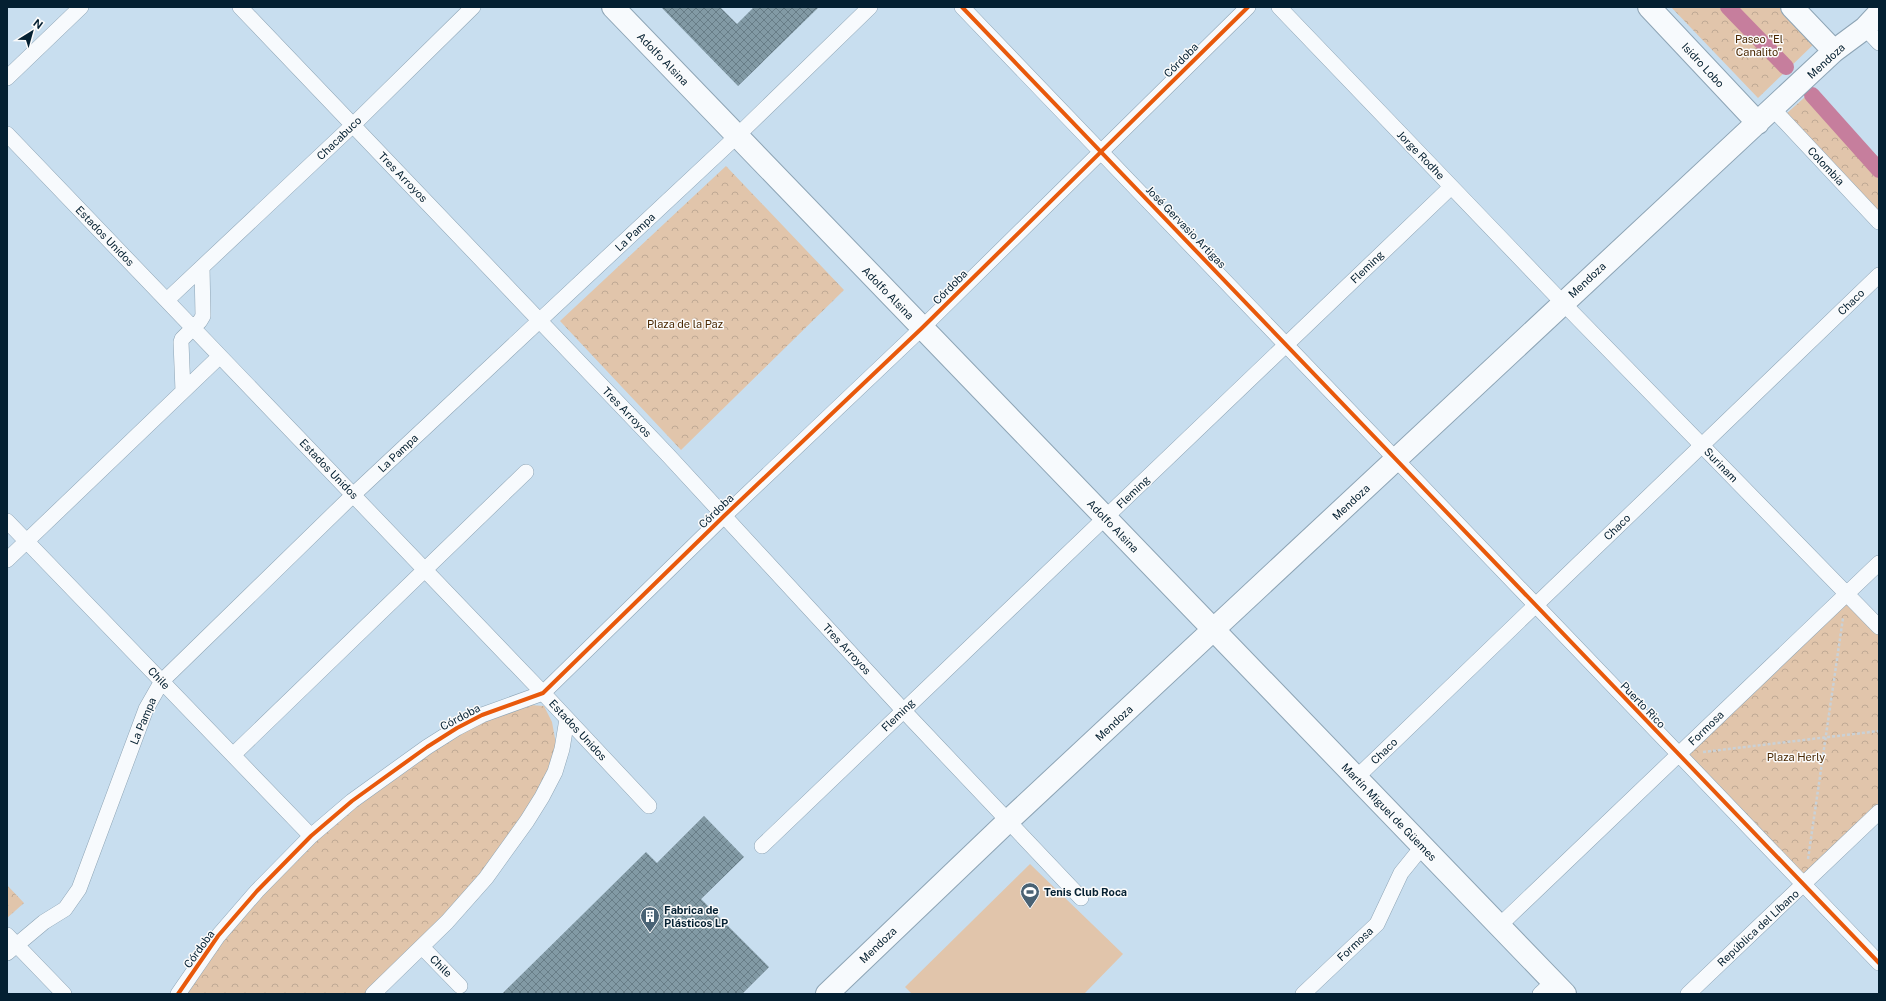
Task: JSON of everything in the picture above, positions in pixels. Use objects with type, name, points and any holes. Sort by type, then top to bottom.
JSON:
[{"type":"main road","name":"Adolfo Alsina","points":[[613,7],[1213,631]]},
{"type":"main road","name":"Isidro Lobo","points":[[1649,7],[1765,116]]},
{"type":"main road","points":[[1792,7],[1834,52]]},
{"type":"main road","name":"Mendoza","points":[[827,994],[1008,821],[1396,460],[1562,303],[1834,52],[1874,28]]},
{"type":"main road","name":"Martín Miguel de Güemes","points":[[1213,631],[1500,926],[1553,990]]},
{"type":"street","points":[[7,78],[81,7]]},
{"type":"street","name":"Tres Arroyos","points":[[240,7],[354,124],[540,321],[724,516],[903,710],[1081,898]]},
{"type":"street","name":"Chacabuco","points":[[167,300],[354,124],[473,7]]},
{"type":"street","name":"La Pampa","points":[[10,944],[65,908],[79,889],[146,709],[162,681],[353,495],[737,136],[870,7]]},
{"type":"street","name":"José Gervasio Artigas","points":[[962,7],[1287,344],[1396,460]]},
{"type":"street","name":"Córdoba","points":[[178,994],[218,936],[257,891],[311,836],[352,801],[427,747],[457,728],[482,715],[543,693],[724,516],[922,328],[1248,7]]},
{"type":"street","name":"Jorge Rodhe","points":[[1279,7],[1562,303]]},
{"type":"street","name":"Colombia","points":[[1765,116],[1879,222]]},
{"type":"street","name":"Estados Unidos","points":[[7,134],[567,718],[649,806]]},
{"type":"street","name":"Fleming","points":[[762,846],[1451,186]]},
{"type":"street","points":[[183,390],[181,342],[200,322],[202,316],[202,267]]},
{"type":"street","name":"Chaco","points":[[1356,778],[1879,275]]},
{"type":"street","name":"Surinam","points":[[1562,303],[1879,627]]},
{"type":"street","points":[[7,560],[220,356]]},
{"type":"street","name":"Puerto Rico","points":[[1396,460],[1879,963]]},
{"type":"street","points":[[233,755],[526,472]]},
{"type":"street","name":"Chile","points":[[7,521],[311,836]]},
{"type":"street","name":"Formosa","points":[[1500,926],[1879,563]]},
{"type":"street","points":[[373,994],[422,947],[486,878],[527,821],[555,772],[562,749],[567,718]]},
{"type":"street","name":"República del Líbano","points":[[1688,994],[1879,812]]},
{"type":"street","name":"Formosa","points":[[1303,994],[1377,924],[1401,873],[1422,847]]},
{"type":"street","points":[[10,944],[64,994]]},
{"type":"street","name":"Chile","points":[[422,947],[460,986]]},
{"type":"path","points":[[1804,885],[1847,594]]},
{"type":"path","points":[[1678,754],[1879,731]]},
{"type":"green space","name":"Paseo \"El Canalito\"","points":[[1671,7],[1782,7],[1816,42],[1758,98]]},
{"type":"green space","points":[[1814,89],[1879,158],[1879,211],[1786,114]]},
{"type":"green space","name":"Plaza de la Paz","points":[[726,166],[844,290],[681,450],[560,321]]},
{"type":"green space","name":"Plaza Herly","points":[[1847,594],[1879,627],[1879,812],[1804,885],[1678,754]]},
{"type":"green space","points":[[531,705],[544,706],[552,722],[556,744],[551,771],[484,876],[368,994],[182,994],[199,969],[312,837],[458,730]]},
{"type":"green space","name":"Tenis Club Roca","points":[[1030,864],[1123,954],[1084,994],[912,994],[905,987]]},
{"type":"green space","points":[[7,885],[24,903],[7,918]]},
{"type":"building","points":[[661,7],[720,7],[737,24],[754,7],[819,7],[738,86]]},
{"type":"building","name":"Fabrica de Plásticos LP","points":[[704,816],[744,857],[701,899],[769,967],[742,994],[502,994],[646,852],[657,863]]},
{"type":"waterway","points":[[1728,7],[1786,67]]},
{"type":"waterway","points":[[1812,95],[1879,170]]},
{"type":"cycle path","points":[[962,7],[1879,963]]},
{"type":"cycle path","points":[[178,994],[218,936],[257,891],[311,836],[352,801],[427,747],[457,728],[482,715],[543,693],[724,516],[922,328],[1248,7]]},
{"type":"place","name":"Tenis Club Roca","points":[[1030,909]]},
{"type":"place","name":"Fabrica de Plásticos LP","points":[[650,933]]}]
